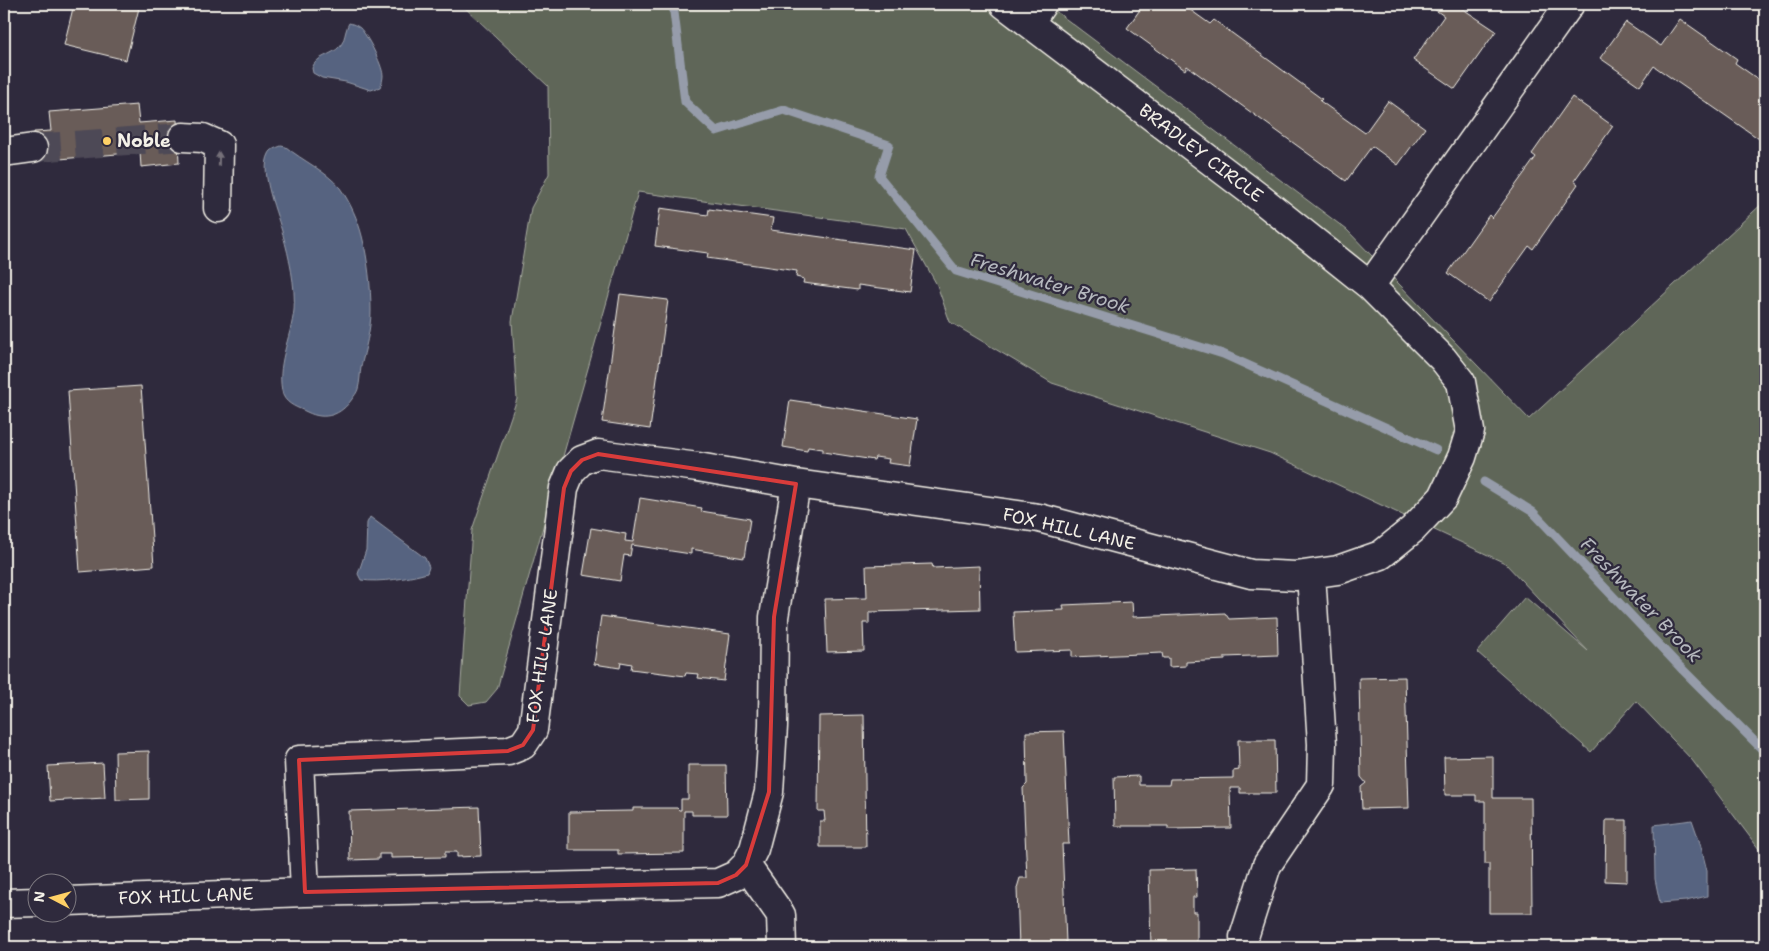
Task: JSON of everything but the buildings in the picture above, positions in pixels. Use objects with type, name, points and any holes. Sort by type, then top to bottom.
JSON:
[{"type":"street","name":"BRADLEY CIRCLE","points":[[1004,4],[1036,13],[1261,199],[1370,286],[1443,359],[1461,382],[1470,431],[1462,457]]},
{"type":"street","points":[[1370,286],[1570,4]]},
{"type":"street","points":[[183,137],[203,138],[219,145],[218,208]]},
{"type":"street","points":[[4,152],[33,148]]},
{"type":"street","name":"FOX HILL LANE","points":[[305,892],[299,760],[508,751],[523,745],[533,730],[564,488],[571,471],[582,460],[598,454],[1039,518],[1251,574],[1296,576],[1338,570],[1381,555],[1413,529],[1443,497],[1462,457]]},
{"type":"street","points":[[782,947],[782,915],[746,865],[754,849],[769,792],[773,726],[774,617],[796,484]]},
{"type":"street","points":[[1244,947],[1244,937],[1267,866],[1321,785],[1322,744],[1311,574]]},
{"type":"street","name":"FOX HILL LANE","points":[[78,901],[305,892],[718,883],[736,875],[746,865]]},
{"type":"street","points":[[4,903],[28,902]]},
{"type":"highlighted area","points":[[598,454],[796,484],[774,617],[769,792],[746,865],[736,875],[718,883],[305,892],[299,760],[508,751],[523,745],[533,730],[564,488],[571,471],[582,460]]},
{"type":"green space","points":[[461,4],[1046,4],[1347,230],[1529,419],[1765,201],[1765,857],[1692,760],[1636,701],[1591,752],[1477,652],[1525,597],[1588,651],[1505,563],[1270,453],[1052,383],[950,322],[937,285],[906,229],[638,192],[497,689],[486,702],[469,705],[460,696],[472,530],[517,399],[512,321],[531,208],[549,174],[548,86]]},
{"type":"water","points":[[349,23],[360,28],[374,50],[383,75],[380,87],[371,90],[346,82],[322,78],[313,73],[312,68],[317,60],[333,52],[342,44]]},
{"type":"water","points":[[281,146],[286,147],[321,171],[340,188],[356,217],[366,254],[370,283],[371,318],[359,386],[348,405],[332,415],[314,415],[290,404],[283,395],[281,384],[282,363],[294,310],[294,292],[288,252],[270,194],[266,172],[270,152]]},
{"type":"water","points":[[370,517],[425,558],[429,567],[427,573],[394,580],[361,580],[358,574],[366,550],[367,523]]},
{"type":"water","points":[[1692,820],[1707,871],[1707,896],[1686,901],[1660,903],[1655,879],[1654,825]]},
{"type":"waterway","name":"Freshwater Brook","points":[[673,4],[685,102],[716,131],[784,110],[889,145],[879,176],[956,271],[1223,354],[1436,450]]},
{"type":"waterway","name":"Freshwater Brook","points":[[1484,482],[1533,512],[1680,667],[1765,752]]},
{"type":"tunnel","points":[[33,148],[183,137]]},
{"type":"place","name":"Noble","points":[[107,141]]}]
